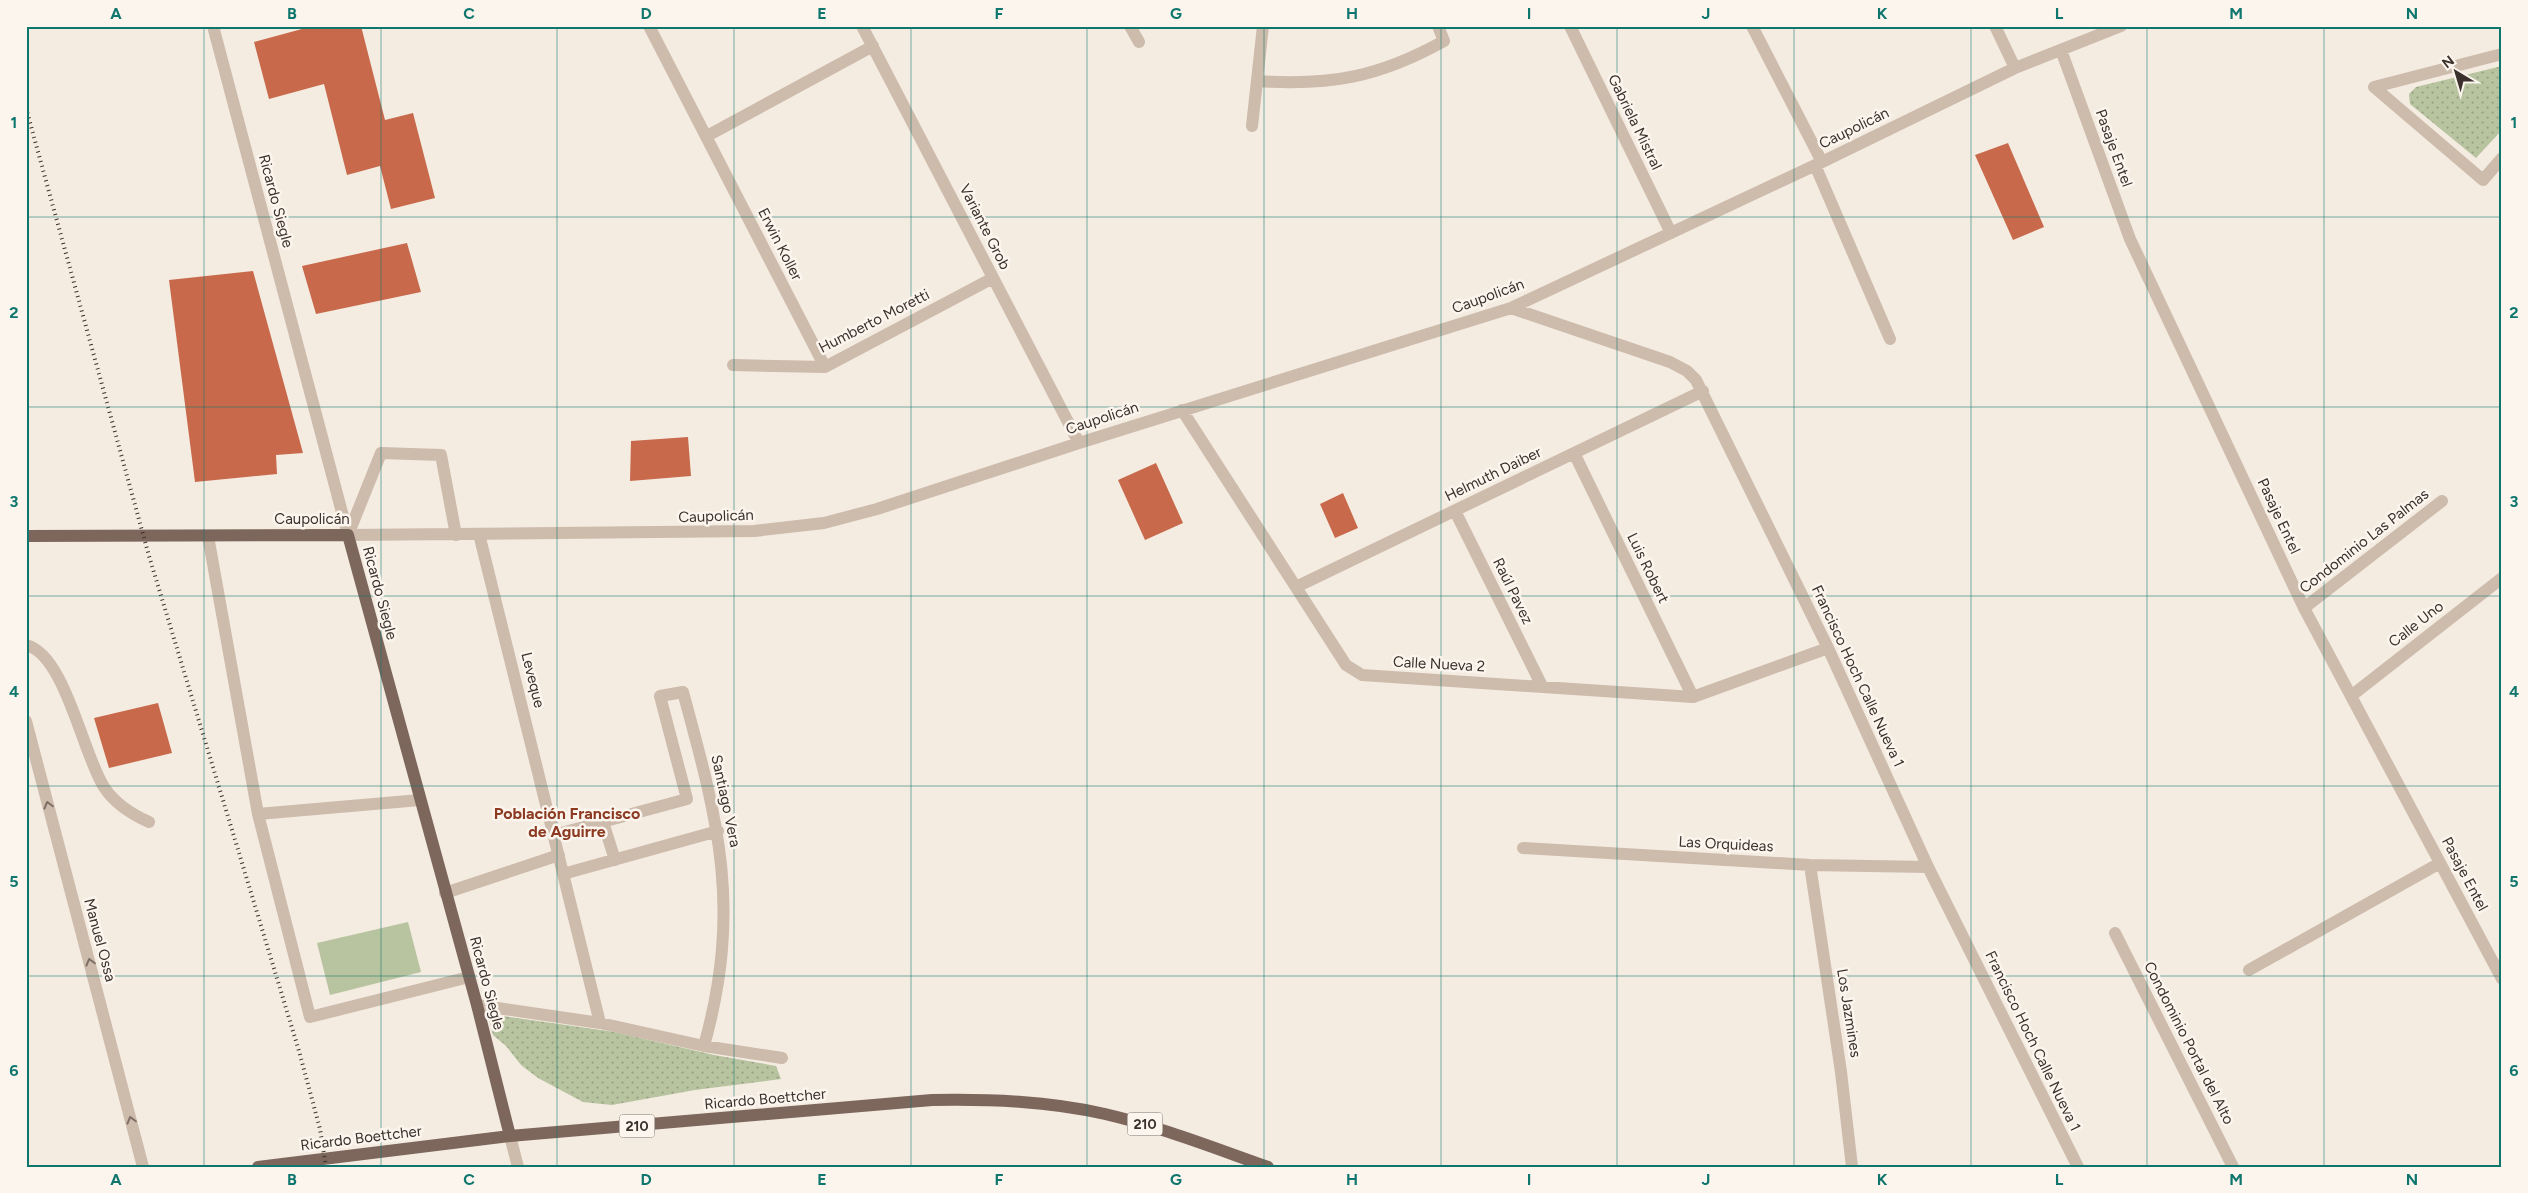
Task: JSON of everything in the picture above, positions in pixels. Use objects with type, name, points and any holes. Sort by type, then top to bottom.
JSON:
[{"type":"main road","name":"Caupolicán","points":[[26,536],[348,536]]},
{"type":"main road","name":"Ricardo Siegle","points":[[348,536],[477,1005],[510,1136]]},
{"type":"main road","name":"Ricardo Boettcher","points":[[258,1167],[510,1136],[932,1100],[990,1100],[1061,1106],[1105,1114],[1156,1128],[1268,1167]]},
{"type":"street","name":"Ricardo Siegle","points":[[213,26],[348,536]]},
{"type":"street","name":"Erwin Koller","points":[[649,26],[824,367]]},
{"type":"street","name":"Variante Grob","points":[[862,26],[1079,442]]},
{"type":"street","points":[[1130,26],[1139,42]]},
{"type":"street","points":[[1252,126],[1263,26]]},
{"type":"street","points":[[1257,81],[1294,84],[1350,78],[1399,64],[1444,41],[1438,26]]},
{"type":"street","name":"Gabriela Mistral","points":[[1570,26],[1671,233]]},
{"type":"street","points":[[1752,26],[1818,164],[1890,339]]},
{"type":"street","points":[[1995,26],[2014,68]]},
{"type":"street","name":"Caupolicán","points":[[348,536],[671,534],[789,528],[824,523],[877,509],[1079,442],[1510,308],[1818,164],[2014,68],[2121,26]]},
{"type":"street","points":[[707,136],[873,46]]},
{"type":"street","name":"Pasaje Entel","points":[[2061,50],[2130,239],[2304,608],[2502,979]]},
{"type":"street","points":[[2502,54],[2374,87],[2483,180],[2502,158]]},
{"type":"street","name":"Humberto Moretti","points":[[734,365],[824,367],[994,278]]},
{"type":"street","name":"Francisco Hoch Calle Nueva 1","points":[[1510,308],[1670,362],[1687,371],[1703,391],[1828,648],[1928,867],[2078,1167]]},
{"type":"street","name":"Helmuth Daiber","points":[[1296,587],[1703,391]]},
{"type":"street","name":"Calle Nueva 2","points":[[1182,410],[1346,664],[1362,675],[1693,696],[1828,648]]},
{"type":"street","points":[[348,536],[381,453],[441,455],[456,535]]},
{"type":"street","name":"Luis Robert","points":[[1574,453],[1693,696]]},
{"type":"street","name":"Condominio Las Palmas","points":[[2304,608],[2442,501]]},
{"type":"street","name":"Raúl Pavez","points":[[1455,511],[1542,686]]},
{"type":"street","name":"Leveque","points":[[479,534],[600,1023]]},
{"type":"street","points":[[208,536],[258,814],[310,1017],[469,977]]},
{"type":"street","name":"Calle Uno","points":[[2351,696],[2502,578]]},
{"type":"street","points":[[26,645],[36,649],[48,661],[72,708],[103,786],[121,806],[149,822]]},
{"type":"street","name":"Santiago Vera","points":[[604,822],[687,799],[660,696],[683,692],[710,790],[718,831],[725,887],[724,948],[713,1014],[704,1046]]},
{"type":"street","name":"Manuel Ossa","points":[[26,721],[143,1167]]},
{"type":"street","points":[[258,814],[420,800]]},
{"type":"street","points":[[554,834],[604,822],[615,860]]},
{"type":"street","points":[[563,874],[718,831]]},
{"type":"street","name":"Las Orquideas","points":[[1523,848],[1810,865],[1928,867]]},
{"type":"street","points":[[445,893],[559,855]]},
{"type":"street","points":[[2248,970],[2440,863]]},
{"type":"street","name":"Los Jazmines","points":[[1810,865],[1841,1072],[1852,1167]]},
{"type":"street","name":"Condominio Portal del Alto","points":[[2115,933],[2233,1167]]},
{"type":"street","points":[[477,1005],[600,1023],[704,1046],[782,1058]]},
{"type":"street","name":"Ricardo Siegle","points":[[510,1136],[518,1167]]},
{"type":"green space","points":[[2502,66],[2502,130],[2476,158],[2410,104],[2409,94],[2416,87]]},
{"type":"green space","points":[[408,922],[421,972],[330,995],[317,943]]},
{"type":"green space","points":[[488,1014],[615,1032],[714,1055],[776,1066],[781,1079],[695,1090],[612,1105],[583,1102],[538,1078],[521,1065],[506,1046],[493,1035]]},
{"type":"building","points":[[313,26],[361,26],[385,120],[413,113],[435,198],[391,209],[380,166],[347,175],[324,84],[269,99],[254,42]]},
{"type":"building","points":[[2008,143],[2044,227],[2013,240],[1975,155]]},
{"type":"building","points":[[407,243],[421,292],[316,314],[302,266]]},
{"type":"building","points":[[253,271],[303,453],[276,455],[277,474],[195,482],[169,280]]},
{"type":"building","points":[[688,437],[691,476],[630,481],[631,441]]},
{"type":"building","points":[[1156,463],[1183,523],[1145,540],[1118,480]]},
{"type":"building","points":[[1343,493],[1358,528],[1335,538],[1320,504]]},
{"type":"building","points":[[158,703],[172,753],[109,768],[94,718]]},
{"type":"railway","points":[[26,108],[149,556],[299,1051],[320,1129],[326,1167]]},
{"type":"district","name":"Población Francisco de Aguirre","points":[[567,822]]}]
